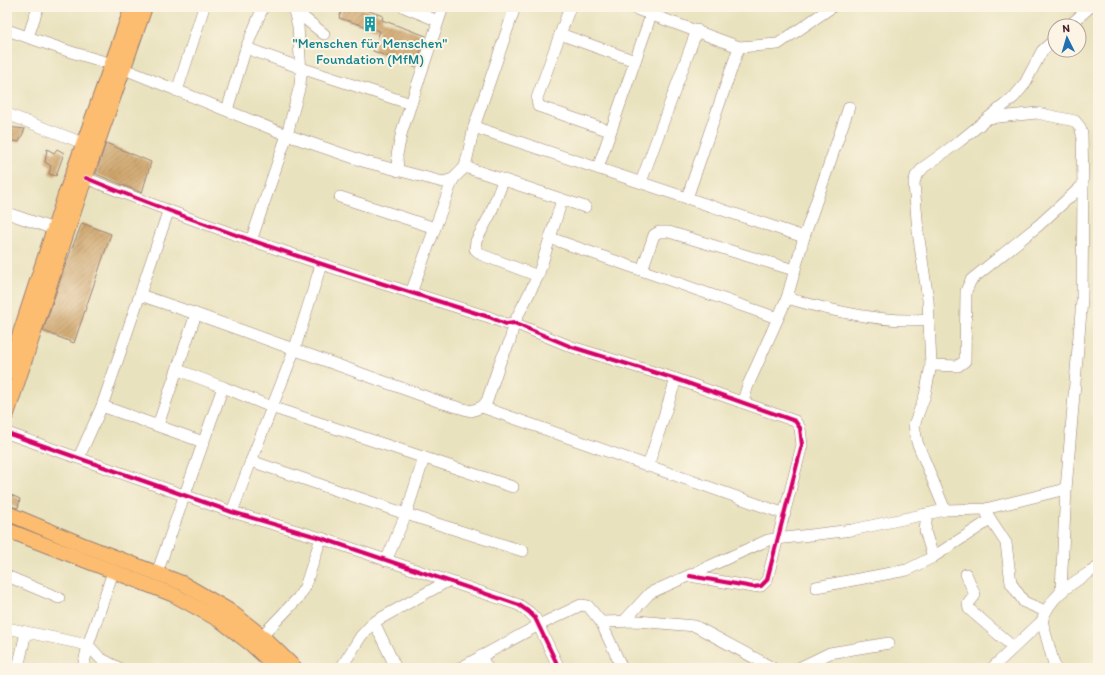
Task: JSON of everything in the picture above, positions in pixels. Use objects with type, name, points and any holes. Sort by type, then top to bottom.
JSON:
[{"type":"main road","points":[[7,414],[86,178],[118,67],[132,7]]},
{"type":"main road","points":[[7,373],[83,143],[145,7]]},
{"type":"main road","points":[[7,513],[81,544],[182,583],[211,608],[222,621],[252,645],[277,668]]},
{"type":"main road","points":[[7,530],[174,595],[211,608],[230,611],[262,636],[295,668]]},
{"type":"street","points":[[28,37],[38,7]]},
{"type":"street","points":[[177,91],[204,7]]},
{"type":"street","points":[[227,110],[246,48],[263,7]]},
{"type":"street","points":[[404,7],[438,21]]},
{"type":"street","points":[[398,171],[397,155],[400,143],[442,7]]},
{"type":"street","points":[[411,293],[453,179],[464,167],[474,127],[515,7]]},
{"type":"street","points":[[570,7],[537,98],[538,106],[610,131]]},
{"type":"street","points":[[631,7],[697,30],[739,47],[778,44],[832,7]]},
{"type":"street","points":[[1078,18],[1090,7]]},
{"type":"street","points":[[293,8],[324,34]]},
{"type":"street","points":[[251,241],[287,135],[300,85],[301,68],[298,26],[293,8]]},
{"type":"street","points":[[598,168],[651,14]]},
{"type":"street","points":[[7,30],[118,67],[287,135],[398,171],[443,182],[453,179]]},
{"type":"street","points":[[641,182],[697,30]]},
{"type":"street","points":[[560,34],[635,61]]},
{"type":"street","points":[[945,510],[917,442],[914,425],[925,395],[931,365],[928,300],[918,232],[914,183],[916,176],[924,167],[960,141],[1014,97],[1024,85],[1042,50],[1047,45]]},
{"type":"street","points":[[687,198],[739,47]]},
{"type":"street","points":[[246,48],[301,68],[411,104]]},
{"type":"street","points":[[743,401],[777,318],[788,298],[794,270],[804,237],[849,107]]},
{"type":"street","points":[[989,118],[1037,113],[1075,122],[1080,127],[1082,134],[1082,300],[1066,489],[1061,590]]},
{"type":"street","points":[[7,114],[83,143]]},
{"type":"street","points":[[474,127],[804,237]]},
{"type":"street","points":[[464,167],[585,207]]},
{"type":"street","points":[[86,178],[168,212],[321,265],[496,321],[514,323],[572,347],[743,401],[795,421],[800,428],[802,445],[767,580],[761,586],[754,587],[733,585],[690,576]]},
{"type":"street","points":[[503,181],[490,215],[476,241],[475,249],[482,255],[538,276]]},
{"type":"street","points":[[931,365],[958,366],[965,361],[966,291],[971,280],[1039,225],[1083,185]]},
{"type":"street","points":[[340,197],[435,228]]},
{"type":"street","points":[[482,408],[487,401],[500,362],[507,349],[514,323],[538,276],[562,200]]},
{"type":"street","points":[[79,456],[102,406],[168,212]]},
{"type":"street","points":[[7,213],[54,229]]},
{"type":"street","points":[[642,270],[654,235],[659,232],[669,232],[794,270]]},
{"type":"street","points":[[550,238],[777,318]]},
{"type":"street","points":[[232,512],[271,407],[294,351],[321,265]]},
{"type":"street","points":[[140,296],[196,314],[294,351],[443,403],[471,411],[482,408],[785,514]]},
{"type":"street","points":[[788,298],[812,306],[907,321],[928,319]]},
{"type":"street","points":[[158,425],[196,314]]},
{"type":"street","points":[[178,370],[271,407],[513,487]]},
{"type":"street","points":[[648,466],[676,379]]},
{"type":"street","points":[[157,573],[223,387]]},
{"type":"street","points":[[102,406],[203,442]]},
{"type":"street","points":[[7,433],[79,456],[232,512],[321,538],[446,582],[519,605],[535,618],[537,626],[559,668]]},
{"type":"street","points":[[386,561],[406,514],[424,458]]},
{"type":"street","points":[[251,461],[406,514],[523,551]]},
{"type":"street","points":[[624,621],[650,593],[768,540],[852,530],[945,510],[985,510],[1066,489]]},
{"type":"street","points":[[985,510],[1006,543],[1009,575],[1019,596],[1024,602],[1044,616],[1055,668]]},
{"type":"street","points":[[927,514],[925,531],[933,557]]},
{"type":"street","points":[[816,587],[898,572],[933,557],[990,520]]},
{"type":"street","points":[[262,636],[298,598],[305,587],[321,538]]},
{"type":"street","points":[[992,668],[1044,616],[1061,590],[1098,567]]},
{"type":"street","points":[[83,668],[88,645],[113,572]]},
{"type":"street","points":[[966,574],[975,595],[968,604],[969,609],[1013,647]]},
{"type":"street","points":[[7,576],[59,598]]},
{"type":"street","points":[[341,668],[361,636],[374,622],[446,582]]},
{"type":"street","points":[[460,668],[537,626],[581,605],[588,606],[600,622],[622,668]]},
{"type":"street","points":[[600,622],[624,621],[695,626],[773,668]]},
{"type":"street","points":[[374,622],[396,668]]},
{"type":"street","points":[[7,628],[88,645],[100,658],[119,668]]},
{"type":"street","points":[[18,668],[26,632]]},
{"type":"street","points":[[799,668],[830,653],[889,643]]},
{"type":"street","points":[[481,656],[487,668]]},
{"type":"building","points":[[343,7],[358,7],[383,16],[382,20],[426,36],[415,67],[373,51],[380,31],[339,18]]},
{"type":"building","points":[[7,127],[25,129],[19,142],[13,141],[7,149]]},
{"type":"building","points":[[106,143],[151,162],[142,193],[96,174]]},
{"type":"building","points":[[47,149],[54,153],[57,149],[64,153],[56,176],[49,174],[51,166],[45,162]]},
{"type":"building","points":[[82,223],[111,234],[74,343],[43,331],[66,263]]},
{"type":"building","points":[[7,493],[20,499],[18,508],[7,505]]},
{"type":"cycle path","points":[[86,178],[235,235],[489,317],[506,324],[514,323],[572,347],[676,379],[795,421],[800,428],[802,445],[767,580],[761,586],[753,587],[690,576]]},
{"type":"cycle path","points":[[7,433],[232,512],[321,538],[519,605],[535,618],[559,668]]},
{"type":"place","name":"\"Menschen für Menschen\" Foundation (MfM)","points":[[370,24]]}]
